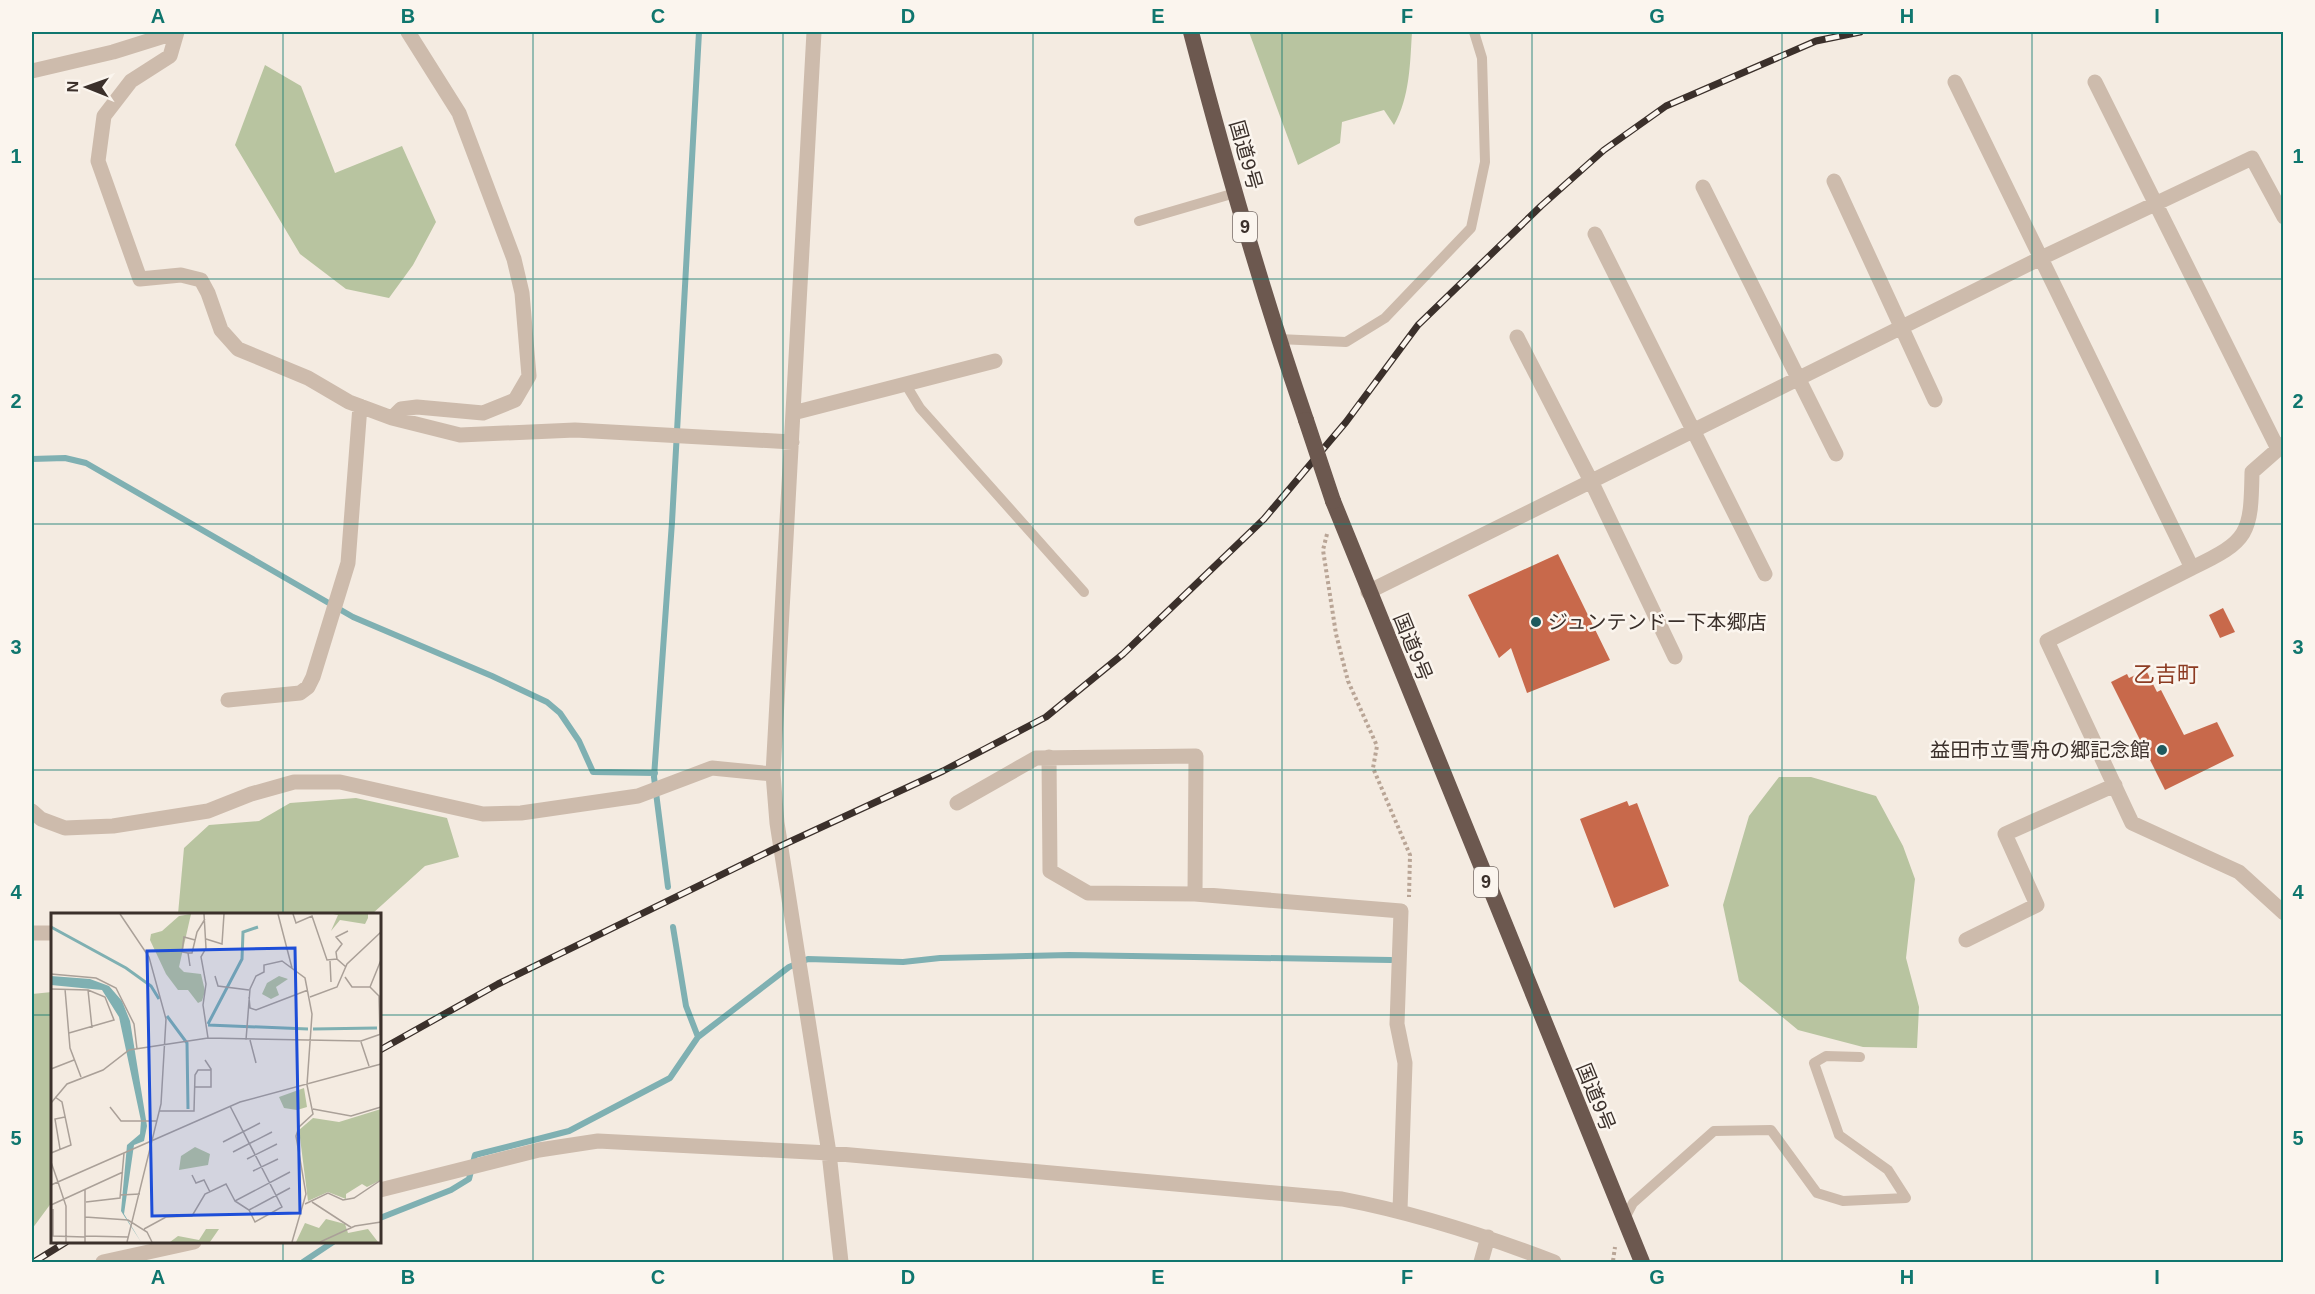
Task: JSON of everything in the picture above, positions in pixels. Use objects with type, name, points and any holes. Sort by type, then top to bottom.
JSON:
[{"type":"highway","name":"国道9号","points":[[1191,32],[1278,339],[1333,501],[1642,1263]]},
{"type":"street","points":[[177,32],[170,56],[131,81],[104,116],[98,161],[140,279],[181,275],[201,280],[221,330],[238,350],[308,378],[360,406],[392,418],[460,435],[575,430],[792,442]]},
{"type":"street","points":[[32,71],[113,52],[177,32]]},
{"type":"street","points":[[392,418],[401,409],[417,407],[483,413],[515,400],[529,376],[522,293],[514,259],[459,112],[408,32]]},
{"type":"street","points":[[814,32],[773,774],[777,823],[829,1154],[841,1263]]},
{"type":"street","points":[[1955,82],[2039,259],[2192,568]]},
{"type":"street","points":[[2095,82],[2280,446],[2252,472],[2251,510],[2245,531],[2229,551],[2048,641],[2132,824],[2239,872],[2283,913]]},
{"type":"street","points":[[1368,592],[1592,483],[2039,259],[2252,158],[2283,217]]},
{"type":"street","points":[[1834,181],[1935,400]]},
{"type":"street","points":[[1703,187],[1836,454]]},
{"type":"street","points":[[1595,234],[1765,574]]},
{"type":"street","points":[[1517,337],[1592,483],[1675,657]]},
{"type":"street","points":[[793,412],[995,361]]},
{"type":"street","points":[[228,700],[300,693],[308,687],[313,677],[348,563],[360,406]]},
{"type":"street","points":[[957,803],[1036,758],[1196,756],[1195,894]]},
{"type":"street","points":[[1049,757],[1050,871],[1088,893],[1195,894],[1401,911],[1397,1024],[1405,1063],[1400,1210]]},
{"type":"street","points":[[32,811],[41,819],[65,828],[113,826],[208,811],[251,794],[294,782],[340,782],[483,814],[521,813],[638,796],[712,768],[773,774]]},
{"type":"street","points":[[1966,940],[2037,905],[2005,834],[2115,785]]},
{"type":"street","points":[[32,933],[51,933]]},
{"type":"street","points":[[381,1190],[539,1150],[598,1141],[829,1154],[1342,1199],[1400,1210],[1488,1237],[1554,1263]]},
{"type":"street","points":[[1481,1263],[1488,1237]]},
{"type":"street","points":[[103,1263],[190,1243]]},
{"type":"lane","points":[[1278,339],[1346,342],[1385,318],[1471,228],[1485,162],[1482,58],[1474,32]]},
{"type":"lane","points":[[1139,221],[1235,193]]},
{"type":"lane","points":[[906,385],[920,408],[1084,592]]},
{"type":"lane","points":[[1624,1220],[1633,1203],[1714,1131],[1771,1130],[1817,1193],[1843,1202],[1906,1198],[1888,1170],[1839,1135],[1814,1063],[1826,1056],[1860,1057]]},
{"type":"path","points":[[1327,534],[1323,550],[1336,634],[1348,681],[1377,746],[1373,768],[1410,855],[1408,899],[1401,911]]},
{"type":"path","points":[[1613,1261],[1615,1247]]},
{"type":"green space","points":[[1249,32],[1412,32],[1406,91],[1394,125],[1384,110],[1342,122],[1340,143],[1298,165]]},
{"type":"green space","points":[[265,65],[301,86],[335,173],[402,146],[436,222],[413,265],[389,298],[346,289],[300,254],[235,145]]},
{"type":"green space","points":[[1779,777],[1811,777],[1876,796],[1903,846],[1915,879],[1906,958],[1919,1007],[1917,1048],[1863,1047],[1798,1030],[1739,981],[1723,905],[1749,816]]},
{"type":"green space","points":[[356,798],[447,818],[459,857],[425,866],[373,913],[178,913],[184,848],[209,825],[259,821],[290,803]]},
{"type":"green space","points":[[51,992],[51,1203],[32,1229],[32,994]]},
{"type":"building","name":"ジュンテンドー下本郷店","points":[[1558,554],[1610,660],[1527,693],[1511,648],[1499,658],[1468,595]]},
{"type":"building","points":[[2223,608],[2235,632],[2220,638],[2209,615]]},
{"type":"building","points":[[2146,670],[2157,692],[2161,690],[2184,735],[2217,722],[2234,756],[2165,790],[2111,682],[2127,674],[2129,678]]},
{"type":"building","points":[[1627,801],[1629,806],[1637,803],[1669,886],[1614,908],[1580,819]]},
{"type":"waterway","points":[[668,887],[654,777],[672,522],[699,32]]},
{"type":"waterway","points":[[32,459],[65,458],[86,463],[353,617],[547,702],[560,713],[579,741],[593,772],[655,773]]},
{"type":"waterway","points":[[673,927],[686,1006],[698,1037]]},
{"type":"waterway","points":[[381,1218],[451,1190],[469,1179],[475,1155],[569,1131],[670,1078],[698,1037],[789,967],[808,959],[903,962],[940,958],[1069,955],[1391,960]]},
{"type":"waterway","points":[[303,1262],[332,1243]]},
{"type":"railway","points":[[381,1049],[498,984],[772,850],[943,771],[1046,717],[1123,654],[1264,519],[1346,422],[1418,325],[1541,206],[1604,150],[1666,106],[1816,41],[1860,32]]},
{"type":"railway","points":[[34,1262],[64,1243]]},
{"type":"place","name":"ジュンテンドー下本郷店","points":[[1536,622]]},
{"type":"place","name":"益田市立雪舟の郷記念館","points":[[2162,750]]},
{"type":"district","name":"乙吉町","points":[[2166,674]]}]
